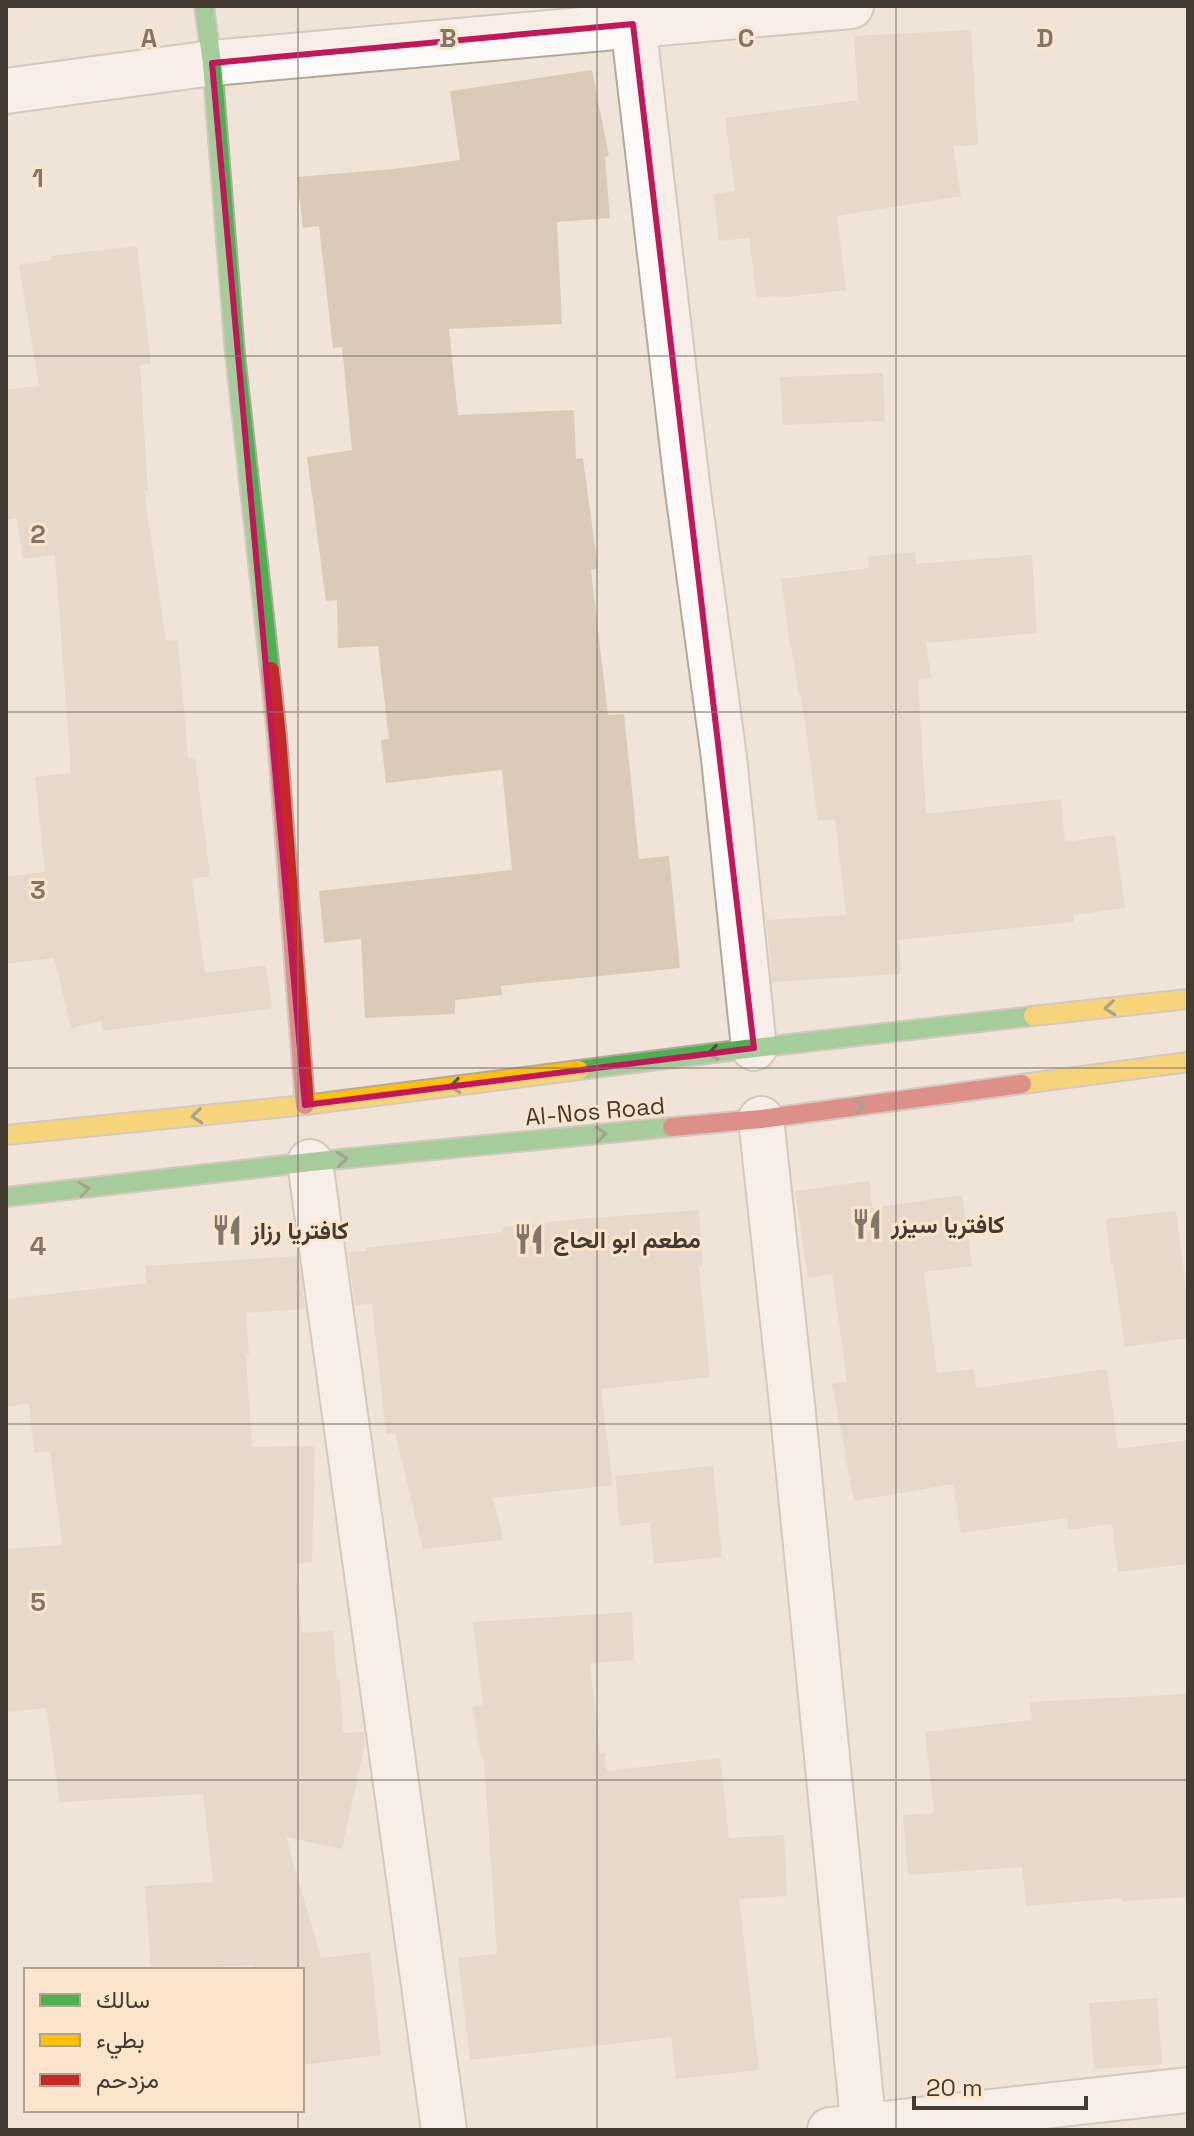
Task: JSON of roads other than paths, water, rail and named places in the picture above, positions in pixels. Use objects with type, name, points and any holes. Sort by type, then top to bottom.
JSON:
[{"type":"main road","points":[[204,6],[212,63],[235,354],[277,737],[305,1105]]},
{"type":"main road","name":"Al-Nos Road","points":[[6,1135],[305,1105],[754,1048],[1188,999]]},
{"type":"main road","name":"Al-Nos Road","points":[[6,1197],[310,1162],[761,1119],[1188,1062]]},
{"type":"street","points":[[6,91],[212,63],[632,15],[851,6]]},
{"type":"street","points":[[632,15],[687,484],[724,758],[754,1048]]},
{"type":"street","points":[[761,1119],[797,1451],[853,2129],[1188,2090]]},
{"type":"street","points":[[310,1162],[444,2130]]},
{"type":"place","name":"كافتريا سيزر","points":[[867,1224]]},
{"type":"place","name":"كافتريا رزاز","points":[[227,1230]]},
{"type":"place","name":"مطعم ابو الحاج","points":[[529,1239]]}]
